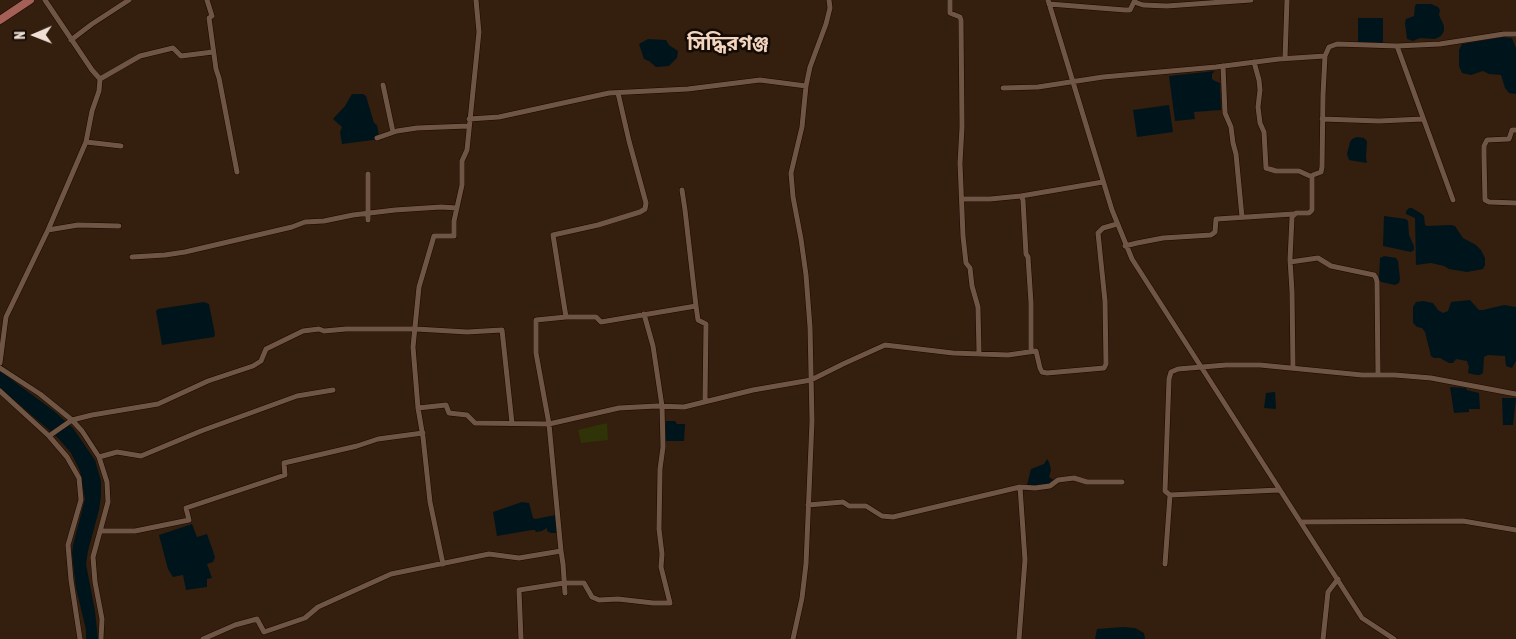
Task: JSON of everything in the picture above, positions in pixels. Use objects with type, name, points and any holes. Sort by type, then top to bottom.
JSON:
[{"type":"main road","points":[[0,20],[22,3],[30,0]]},
{"type":"street","points":[[0,363],[6,317],[48,230],[86,142],[92,111],[100,90],[100,79],[71,40],[45,0]]},
{"type":"street","points":[[71,40],[129,0]]},
{"type":"street","points":[[207,0],[212,16],[209,18],[213,52],[237,172]]},
{"type":"street","points":[[443,564],[430,502],[423,433],[418,408],[413,347],[418,287],[434,236],[454,236],[454,221],[462,185],[462,161],[467,150],[479,32],[476,0]]},
{"type":"street","points":[[793,639],[802,598],[806,564],[812,445],[812,380],[806,275],[791,181],[793,165],[799,146],[806,86],[810,67],[826,24],[830,8],[829,0]]},
{"type":"street","points":[[950,0],[950,13],[960,17],[961,20],[962,127],[960,163],[963,199],[963,236],[966,264],[970,268],[972,286],[978,307],[979,353]]},
{"type":"street","points":[[1252,0],[1167,6],[1143,4],[1135,1],[1130,10],[1049,2],[1103,182],[1125,246],[1132,259],[1362,618],[1394,639]]},
{"type":"street","points":[[1285,59],[1287,0]]},
{"type":"street","points":[[1312,177],[1320,172],[1322,168],[1325,56],[1328,47],[1332,45],[1397,46],[1440,44],[1469,41],[1504,34],[1516,34]]},
{"type":"street","points":[[1397,46],[1453,200]]},
{"type":"street","points":[[100,79],[140,56],[173,48],[181,56],[213,52]]},
{"type":"street","points":[[1002,88],[1038,87],[1120,76],[1325,56]]},
{"type":"street","points":[[1254,62],[1259,80],[1258,107],[1260,123],[1264,132],[1266,168],[1276,172],[1298,171],[1312,177]]},
{"type":"street","points":[[1223,66],[1225,113],[1232,127],[1242,217]]},
{"type":"street","points":[[470,119],[499,117],[609,93],[688,88],[760,80],[806,86]]},
{"type":"street","points":[[383,85],[393,132]]},
{"type":"street","points":[[566,317],[553,235],[598,225],[646,209],[618,93]]},
{"type":"street","points":[[1322,119],[1379,121],[1423,119]]},
{"type":"street","points":[[377,138],[393,132],[417,128],[468,126]]},
{"type":"street","points":[[1516,130],[1512,130],[1509,139],[1487,140],[1484,146],[1484,156],[1485,200],[1489,202],[1516,203]]},
{"type":"street","points":[[86,142],[121,146]]},
{"type":"street","points":[[368,174],[368,220]]},
{"type":"street","points":[[1125,246],[1163,238],[1211,234],[1215,232],[1217,218],[1310,213],[1312,210],[1312,177]]},
{"type":"street","points":[[963,199],[1021,196],[1103,182]]},
{"type":"street","points":[[682,190],[686,210],[698,320],[706,324],[705,402]]},
{"type":"street","points":[[1021,196],[1023,200],[1026,254],[1028,257],[1031,350]]},
{"type":"street","points":[[132,257],[185,252],[292,227],[305,222],[324,221],[368,213],[441,207],[457,208]]},
{"type":"street","points":[[1293,368],[1290,262],[1291,221],[1294,214]]},
{"type":"street","points":[[418,408],[446,404],[448,413],[467,415],[475,423],[549,424],[619,408],[684,407],[773,386],[812,380],[885,345],[953,353],[1008,355],[1031,350],[1036,351],[1042,372],[1047,373],[1104,368],[1106,364],[1105,301],[1098,233],[1103,228],[1117,224]]},
{"type":"street","points":[[48,230],[78,225],[119,226]]},
{"type":"street","points":[[1290,262],[1318,258],[1331,266],[1374,275],[1377,282],[1378,375]]},
{"type":"street","points":[[565,592],[549,424],[536,353],[536,320],[596,317],[601,322],[696,306]]},
{"type":"street","points":[[521,639],[519,590],[564,583],[584,583],[592,597],[599,600],[618,599],[670,603],[661,567],[662,554],[659,529],[660,469],[663,447],[662,406],[654,346],[644,314]]},
{"type":"street","points":[[49,436],[72,420],[158,404],[208,382],[253,366],[260,361],[266,349],[303,331],[319,329],[324,331],[416,329],[466,332],[502,330],[512,423]]},
{"type":"street","points":[[1279,490],[1170,495],[1165,491],[1171,372],[1178,369],[1242,364],[1431,378],[1516,394]]},
{"type":"street","points":[[0,368],[40,394],[72,420],[82,431],[99,457],[107,482],[108,502],[93,557],[95,582],[102,619],[101,639]]},
{"type":"street","points":[[99,457],[117,452],[141,456],[201,431],[298,396],[333,390]]},
{"type":"street","points":[[0,391],[49,436],[67,457],[79,478],[81,500],[68,545],[80,639]]},
{"type":"street","points":[[100,530],[135,531],[189,520],[186,508],[286,475],[284,463],[357,446],[378,438],[423,433]]},
{"type":"street","points":[[808,505],[843,502],[849,506],[866,506],[882,516],[893,517],[1020,486],[1035,488],[1050,486],[1058,480],[1074,478],[1087,482],[1122,482]]},
{"type":"street","points":[[1019,639],[1025,560],[1020,486]]},
{"type":"street","points":[[1165,564],[1170,495]]},
{"type":"street","points":[[1301,522],[1462,521],[1516,530]]},
{"type":"street","points":[[202,639],[235,625],[257,619],[264,632],[305,618],[318,606],[391,574],[489,554],[520,558],[561,551]]},
{"type":"street","points":[[1323,639],[1328,592],[1338,580]]},
{"type":"green space","points":[[607,423],[608,440],[581,443],[578,430]]},
{"type":"water","points":[[1416,4],[1431,4],[1438,7],[1444,26],[1441,36],[1435,39],[1420,38],[1413,41],[1407,39],[1406,19],[1414,16]]},
{"type":"water","points":[[1358,18],[1383,18],[1383,44],[1358,44]]},
{"type":"water","points":[[1503,37],[1512,38],[1516,48],[1516,94],[1509,93],[1505,88],[1501,75],[1489,74],[1483,71],[1471,75],[1462,73],[1459,66],[1459,50],[1462,44]]},
{"type":"water","points":[[648,39],[666,40],[669,45],[678,51],[677,58],[669,66],[656,67],[644,59],[639,44]]},
{"type":"water","points":[[1215,71],[1212,74],[1212,79],[1220,83],[1221,110],[1194,112],[1195,119],[1175,121],[1169,76]]},
{"type":"water","points":[[352,94],[363,94],[366,96],[379,136],[373,140],[342,144],[340,132],[342,127],[333,119],[345,106]]},
{"type":"water","points":[[1169,105],[1173,132],[1137,137],[1133,110]]},
{"type":"water","points":[[1357,137],[1364,138],[1367,141],[1367,163],[1349,160],[1347,154],[1350,142]]},
{"type":"water","points":[[1409,208],[1424,216],[1425,225],[1427,226],[1455,226],[1463,238],[1481,250],[1485,258],[1483,269],[1467,272],[1431,263],[1416,265],[1415,218],[1406,214]]},
{"type":"water","points":[[1384,216],[1406,219],[1408,221],[1409,235],[1414,250],[1411,252],[1383,246]]},
{"type":"water","points":[[1384,256],[1396,258],[1398,261],[1400,279],[1399,283],[1395,285],[1381,282],[1379,279],[1380,258]]},
{"type":"water","points":[[1470,300],[1479,310],[1504,305],[1516,307],[1516,361],[1512,368],[1506,366],[1505,356],[1488,355],[1484,357],[1483,373],[1476,375],[1468,373],[1467,361],[1456,359],[1453,363],[1449,363],[1431,356],[1425,332],[1413,323],[1413,307],[1416,302],[1433,303],[1443,313],[1448,311],[1451,302]]},
{"type":"water","points":[[204,302],[209,304],[214,337],[162,345],[156,311],[158,309]]},
{"type":"water","points":[[0,371],[54,411],[73,428],[95,460],[101,481],[101,496],[86,564],[98,639],[86,639],[86,630],[76,588],[72,554],[85,499],[80,471],[71,453],[57,437],[0,388]]},
{"type":"water","points":[[1450,387],[1466,388],[1467,390],[1479,393],[1480,409],[1469,409],[1469,412],[1454,413]]},
{"type":"water","points":[[1275,392],[1276,409],[1264,408],[1266,393]]},
{"type":"water","points":[[1502,398],[1516,398],[1513,425],[1503,425]]},
{"type":"water","points":[[666,421],[685,424],[684,441],[665,441]]},
{"type":"water","points":[[1047,459],[1051,470],[1049,477],[1055,481],[1050,485],[1027,485],[1031,469],[1044,464]]},
{"type":"water","points":[[522,502],[529,503],[533,518],[535,519],[556,515],[558,533],[551,533],[547,531],[547,528],[536,532],[532,530],[497,536],[493,512]]},
{"type":"water","points":[[192,524],[197,537],[207,534],[215,557],[213,562],[207,564],[212,578],[207,579],[207,587],[186,590],[183,575],[173,577],[168,569],[159,535]]},
{"type":"water","points":[[1135,628],[1144,633],[1145,639],[1095,639],[1097,629]]},
{"type":"district","name":"সিদ্ধিরগঞ্জ","points":[[728,44]]}]
